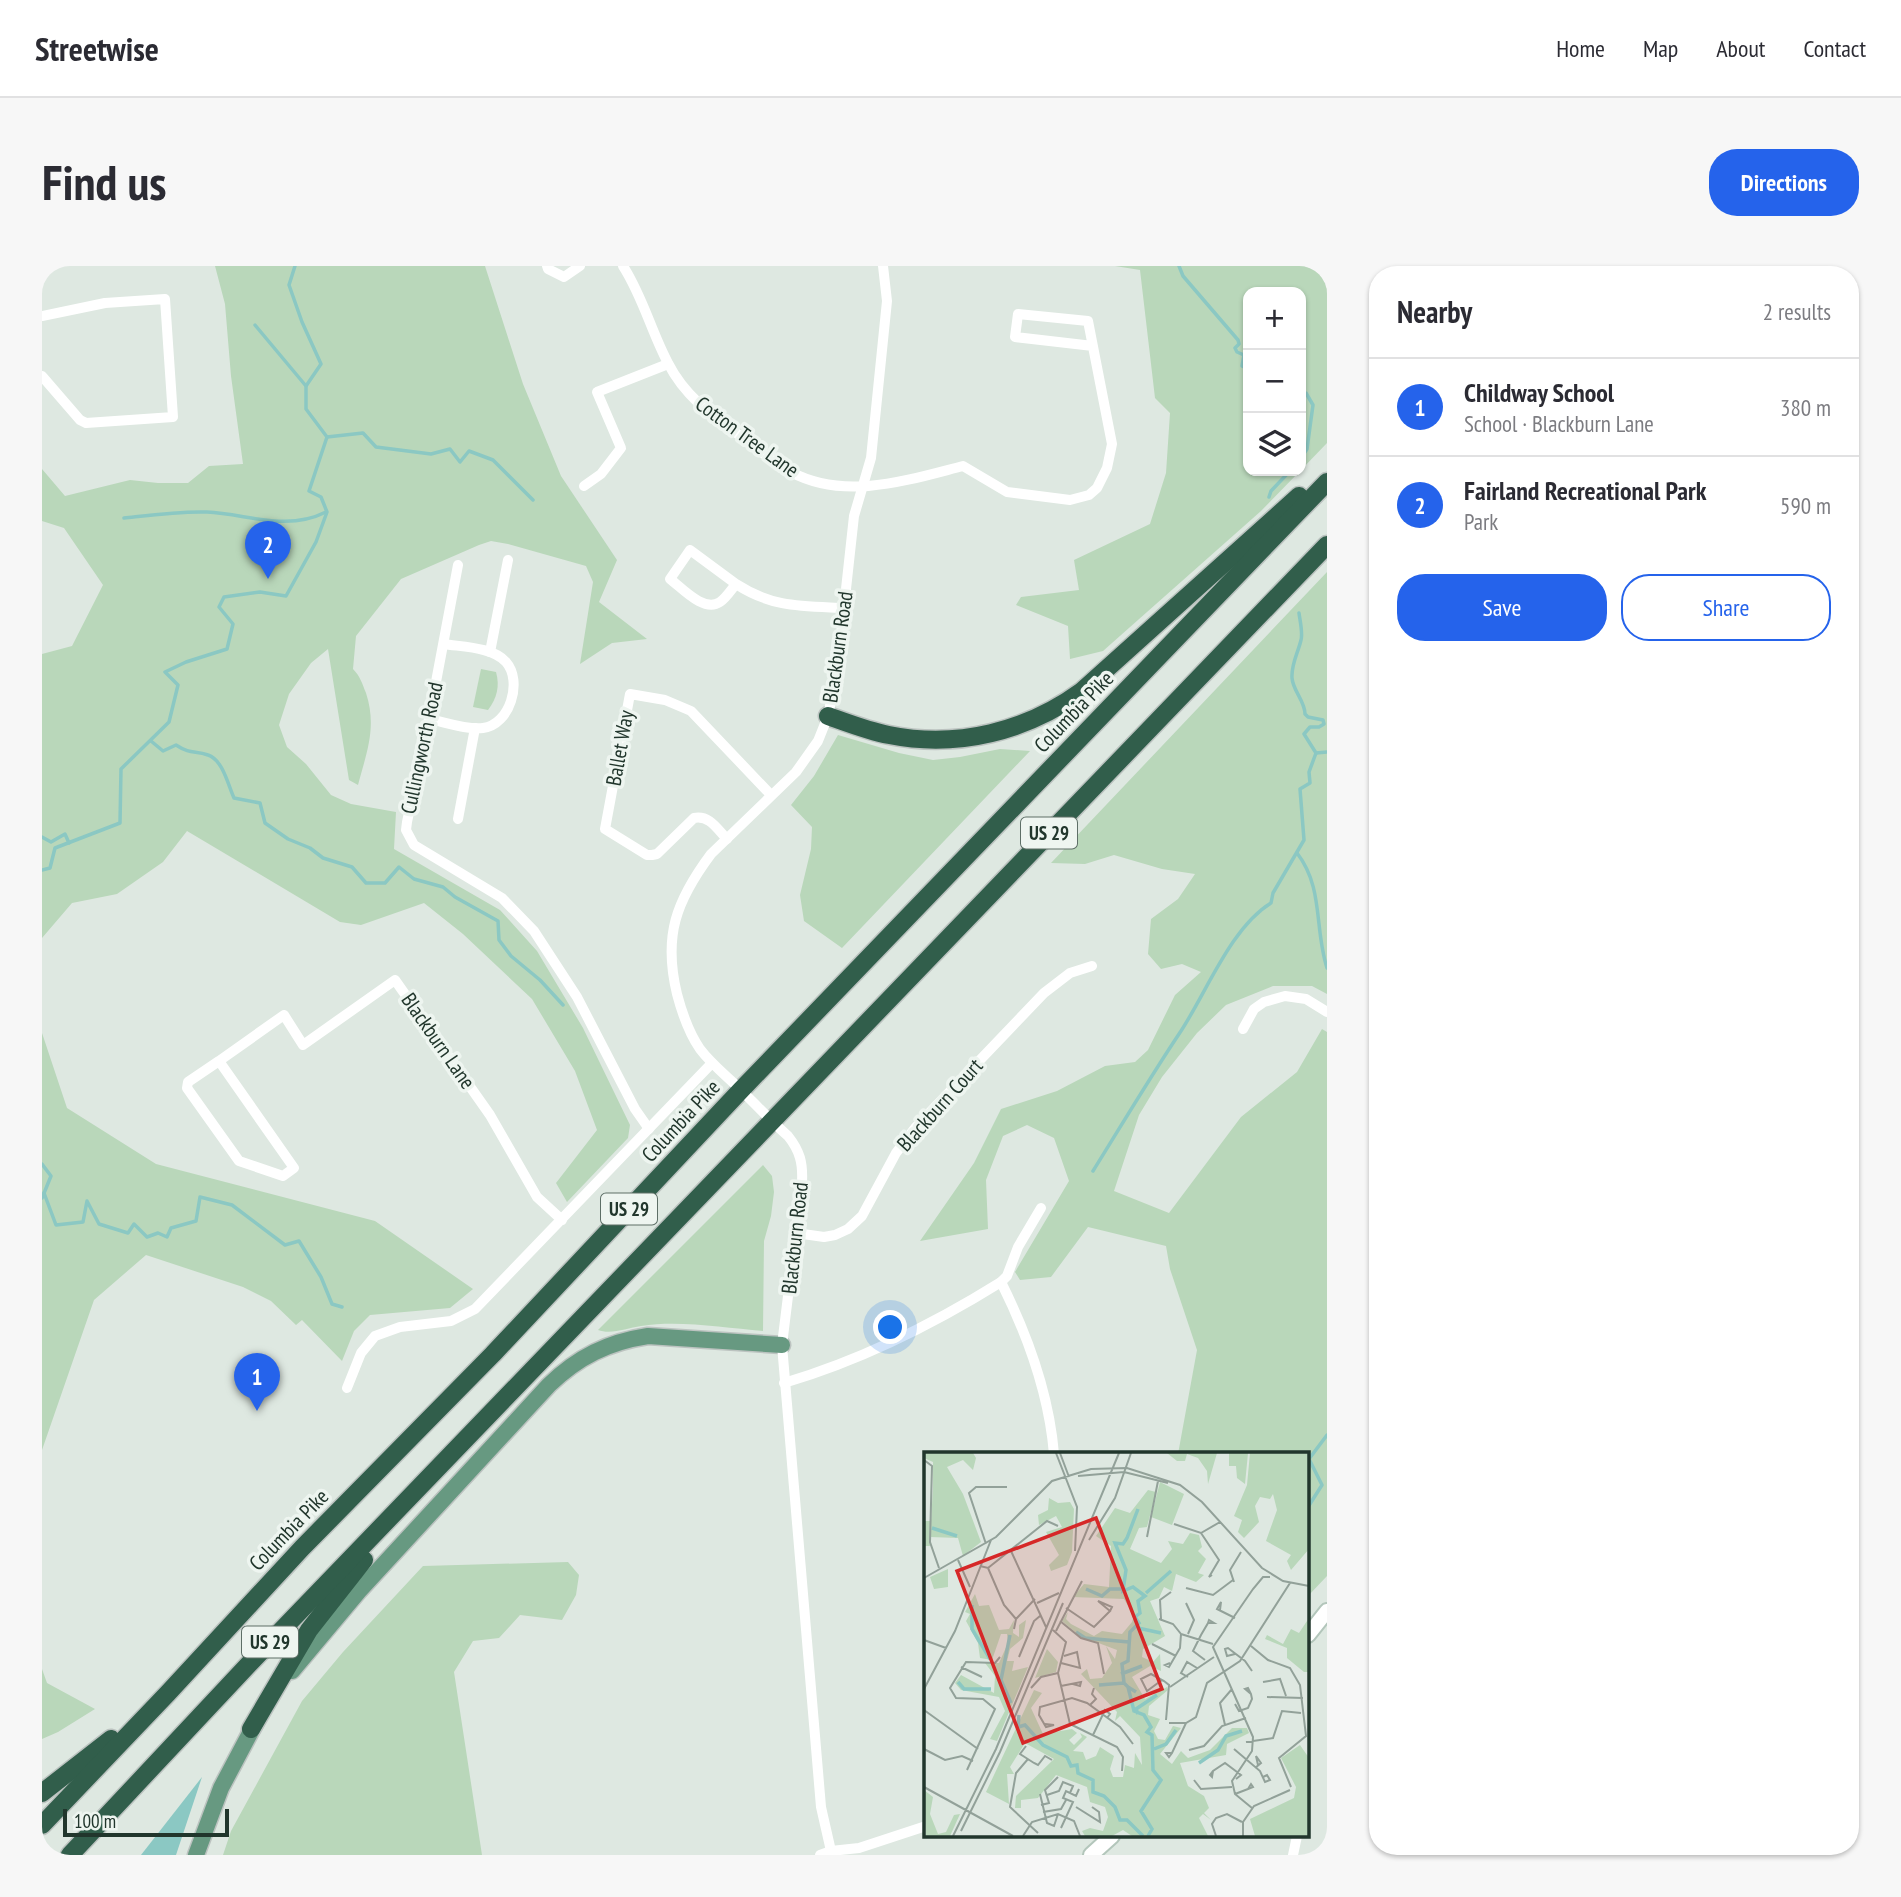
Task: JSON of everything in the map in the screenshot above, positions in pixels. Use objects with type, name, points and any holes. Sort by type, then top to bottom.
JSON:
[{"type":"highway","points":[[828,716],[890,735],[942,739],[1004,731],[1045,715],[1083,691],[1327,470]]},
{"type":"highway","name":"Columbia Pike","points":[[42,1825],[302,1548],[493,1353],[741,1090],[1327,482]]},
{"type":"highway","name":"US 29","points":[[70,1855],[258,1654],[1327,545]]},
{"type":"highway","points":[[250,1729],[309,1630],[473,1432]]},
{"type":"highway","points":[[42,1793],[168,1693]]},
{"type":"main road","points":[[196,1855],[221,1788],[250,1729],[290,1672],[359,1591],[567,1368],[604,1346],[648,1336],[782,1345]]},
{"type":"main road","points":[[1310,1633],[1325,1620]]},
{"type":"main road","points":[[1091,1855],[1110,1838]]},
{"type":"street","points":[[547,266],[548,270],[564,277],[580,266]]},
{"type":"street","name":"Cotton Tree Lane","points":[[623,266],[640,294],[668,364],[695,401],[788,471],[817,483],[840,487],[897,482],[963,466],[1007,492],[1070,500],[1089,495],[1097,488],[1107,468],[1112,444],[1093,346],[1088,321],[1018,314],[1015,337],[1093,346]]},
{"type":"street","name":"Blackburn Road","points":[[831,1851],[821,1807],[782,1345],[802,1182],[800,1157],[788,1136],[712,1063],[699,1047],[681,1007],[670,961],[670,942],[680,903],[689,884],[711,854],[796,772],[818,741],[828,716],[837,671],[854,516],[865,486],[871,458],[887,301],[883,266]]},
{"type":"street","points":[[42,316],[105,303],[165,299],[173,417],[86,423],[80,420],[42,376]]},
{"type":"street","points":[[584,486],[601,474],[621,448],[597,392],[668,364]]},
{"type":"street","points":[[736,584],[722,601],[707,605],[670,579],[690,550],[736,584],[765,600],[782,604],[845,608]]},
{"type":"street","points":[[490,652],[508,560]]},
{"type":"street","name":"Cullingworth Road","points":[[458,565],[407,822],[409,838],[420,851],[502,898],[534,932],[577,998],[635,1109],[649,1129]]},
{"type":"street","points":[[429,719],[475,728],[489,727],[501,719],[509,706],[514,685],[507,662],[490,652],[444,644]]},
{"type":"street","name":"Ballet Way","points":[[727,839],[709,819],[701,816],[694,818],[657,854],[646,855],[605,829],[630,694],[665,700],[691,711],[771,795]]},
{"type":"street","points":[[458,819],[475,728]]},
{"type":"street","name":"Blackburn Court","points":[[796,1233],[824,1237],[835,1236],[848,1229],[862,1216],[896,1153],[915,1128],[1044,993],[1070,973],[1092,966]]},
{"type":"street","name":"Blackburn Lane","points":[[219,1061],[294,1168],[283,1176],[239,1161],[187,1088],[188,1082],[284,1015],[303,1045],[395,980],[490,1115],[537,1197],[562,1220]]},
{"type":"street","points":[[1243,1029],[1254,1009],[1264,1002],[1285,996],[1306,999],[1327,1012]]},
{"type":"street","points":[[347,1388],[361,1353],[375,1336],[400,1327],[439,1324],[463,1317],[494,1292],[712,1063]]},
{"type":"street","points":[[784,1383],[885,1347],[950,1314],[1001,1282],[1007,1276],[1018,1247],[1041,1208]]},
{"type":"street","points":[[1001,1282],[1016,1312],[1038,1371],[1052,1431],[1054,1452]]},
{"type":"street","points":[[820,1855],[859,1848],[924,1827]]},
{"type":"green space","points":[[215,266],[485,266],[523,384],[561,476],[617,560],[599,602],[647,639],[612,643],[580,664],[593,582],[586,566],[491,541],[401,579],[356,636],[353,669],[366,693],[371,717],[370,739],[358,785],[349,780],[328,649],[311,663],[289,694],[279,725],[287,747],[306,764],[331,795],[351,804],[396,812],[394,849],[500,910],[537,951],[583,1028],[630,1125],[628,1138],[567,1202],[556,1183],[597,1130],[575,1071],[532,999],[463,934],[424,903],[361,925],[340,922],[187,831],[163,862],[117,894],[72,903],[42,938],[42,654],[72,646],[103,585],[64,528],[42,521],[42,469],[65,496],[130,480],[188,483],[209,466],[243,464],[225,304]]},
{"type":"green space","points":[[1115,266],[1327,266],[1327,443],[1306,465],[1306,287],[1243,287],[1243,476],[1295,476],[1261,511],[1103,651],[1070,659],[1068,626],[1016,605],[1021,597],[1079,590],[1074,560],[1150,524],[1166,473],[1170,413],[1155,398],[1140,270]]},
{"type":"green space","points":[[1327,572],[1327,994],[1312,986],[1273,986],[1226,1005],[1197,1033],[1162,1077],[1139,1115],[1114,1191],[1169,1213],[1241,1117],[1297,1072],[1322,1029],[1327,1032],[1327,1576],[1310,1594],[1310,1452],[1178,1452],[1197,1350],[1170,1269],[1166,1246],[1088,1227],[1051,1277],[1020,1280],[1015,1272],[1069,1181],[1054,1138],[1027,1125],[1003,1136],[986,1180],[988,1229],[920,1241],[974,1163],[1001,1109],[1057,1091],[1105,1066],[1135,1062],[1148,1050],[1175,995],[1201,972],[1182,964],[1161,969],[1148,954],[1151,919],[1178,899],[1195,874],[1162,869],[1114,855],[1085,864],[1051,863]]},
{"type":"green space","points":[[481,669],[496,672],[498,682],[494,701],[488,710],[473,707]]},
{"type":"green space","points":[[838,735],[933,760],[1000,749],[1030,751],[842,948],[804,921],[800,895],[811,849],[812,827],[791,805],[814,776]]},
{"type":"green space","points":[[42,1033],[67,1108],[156,1164],[375,1221],[473,1289],[450,1308],[370,1315],[354,1331],[342,1361],[302,1320],[296,1325],[271,1301],[243,1287],[146,1255],[94,1300],[42,1450]]},
{"type":"green space","points":[[763,1165],[772,1176],[774,1192],[764,1241],[763,1331],[671,1324],[614,1331],[598,1330]]},
{"type":"green space","points":[[568,1562],[579,1575],[576,1595],[562,1620],[520,1615],[499,1638],[473,1641],[454,1672],[482,1855],[223,1855],[231,1831],[302,1701],[343,1652],[423,1566]]},
{"type":"green space","points":[[42,1669],[47,1683],[95,1709],[42,1739]]},
{"type":"water","points":[[202,1777],[176,1855],[141,1855]]},
{"type":"waterway","points":[[255,325],[306,386],[321,364],[289,285],[295,266]]},
{"type":"waterway","points":[[1179,266],[1183,276],[1238,340],[1239,344],[1235,348],[1243,355]]},
{"type":"waterway","points":[[1243,360],[1243,366]]},
{"type":"waterway","points":[[306,386],[306,409],[327,437],[363,433],[376,447],[431,454],[450,449],[460,462],[469,451],[493,460],[533,500]]},
{"type":"waterway","points":[[1306,393],[1313,405],[1306,450]]},
{"type":"waterway","points":[[42,870],[50,868],[55,848],[120,823],[121,769],[169,722],[178,685],[165,672],[227,649],[233,624],[219,607],[224,597],[260,592],[286,596],[316,542],[327,512],[321,497],[309,491],[327,437]]},
{"type":"waterway","points":[[1269,497],[1285,476]]},
{"type":"waterway","points":[[124,518],[207,512],[296,521],[326,512]]},
{"type":"waterway","points":[[1093,1171],[1189,1018],[1231,945],[1256,914],[1271,903],[1273,893],[1304,840],[1300,789],[1310,783],[1309,772],[1316,753],[1304,734],[1310,727],[1324,724],[1323,720],[1305,714],[1293,683],[1293,668],[1302,637],[1299,613]]},
{"type":"waterway","points":[[151,741],[163,751],[176,745],[213,758],[221,767],[234,798],[260,803],[265,823],[323,858],[352,867],[366,883],[385,883],[399,867],[414,879],[443,887],[455,897],[498,921],[499,940],[511,956],[540,980],[563,1005]]},
{"type":"waterway","points":[[1316,753],[1327,752]]},
{"type":"waterway","points":[[42,837],[51,842],[65,834],[69,843]]},
{"type":"waterway","points":[[1297,853],[1306,866],[1315,894],[1327,968]]},
{"type":"waterway","points":[[42,1164],[51,1176],[42,1198]]},
{"type":"waterway","points":[[44,1193],[56,1225],[83,1222],[87,1201],[99,1224],[128,1233],[134,1224],[147,1237],[158,1233],[167,1237],[171,1228],[196,1221],[200,1197],[232,1205],[285,1245],[299,1241],[321,1277],[332,1304],[342,1307]]},
{"type":"waterway","points":[[1310,1458],[1327,1435]]},
{"type":"waterway","points":[[1310,1461],[1322,1485],[1310,1504]]},
{"type":"place","name":"Fairland Recreational Park","points":[[268,579]]},
{"type":"place","name":"Childway School","points":[[257,1411]]}]
